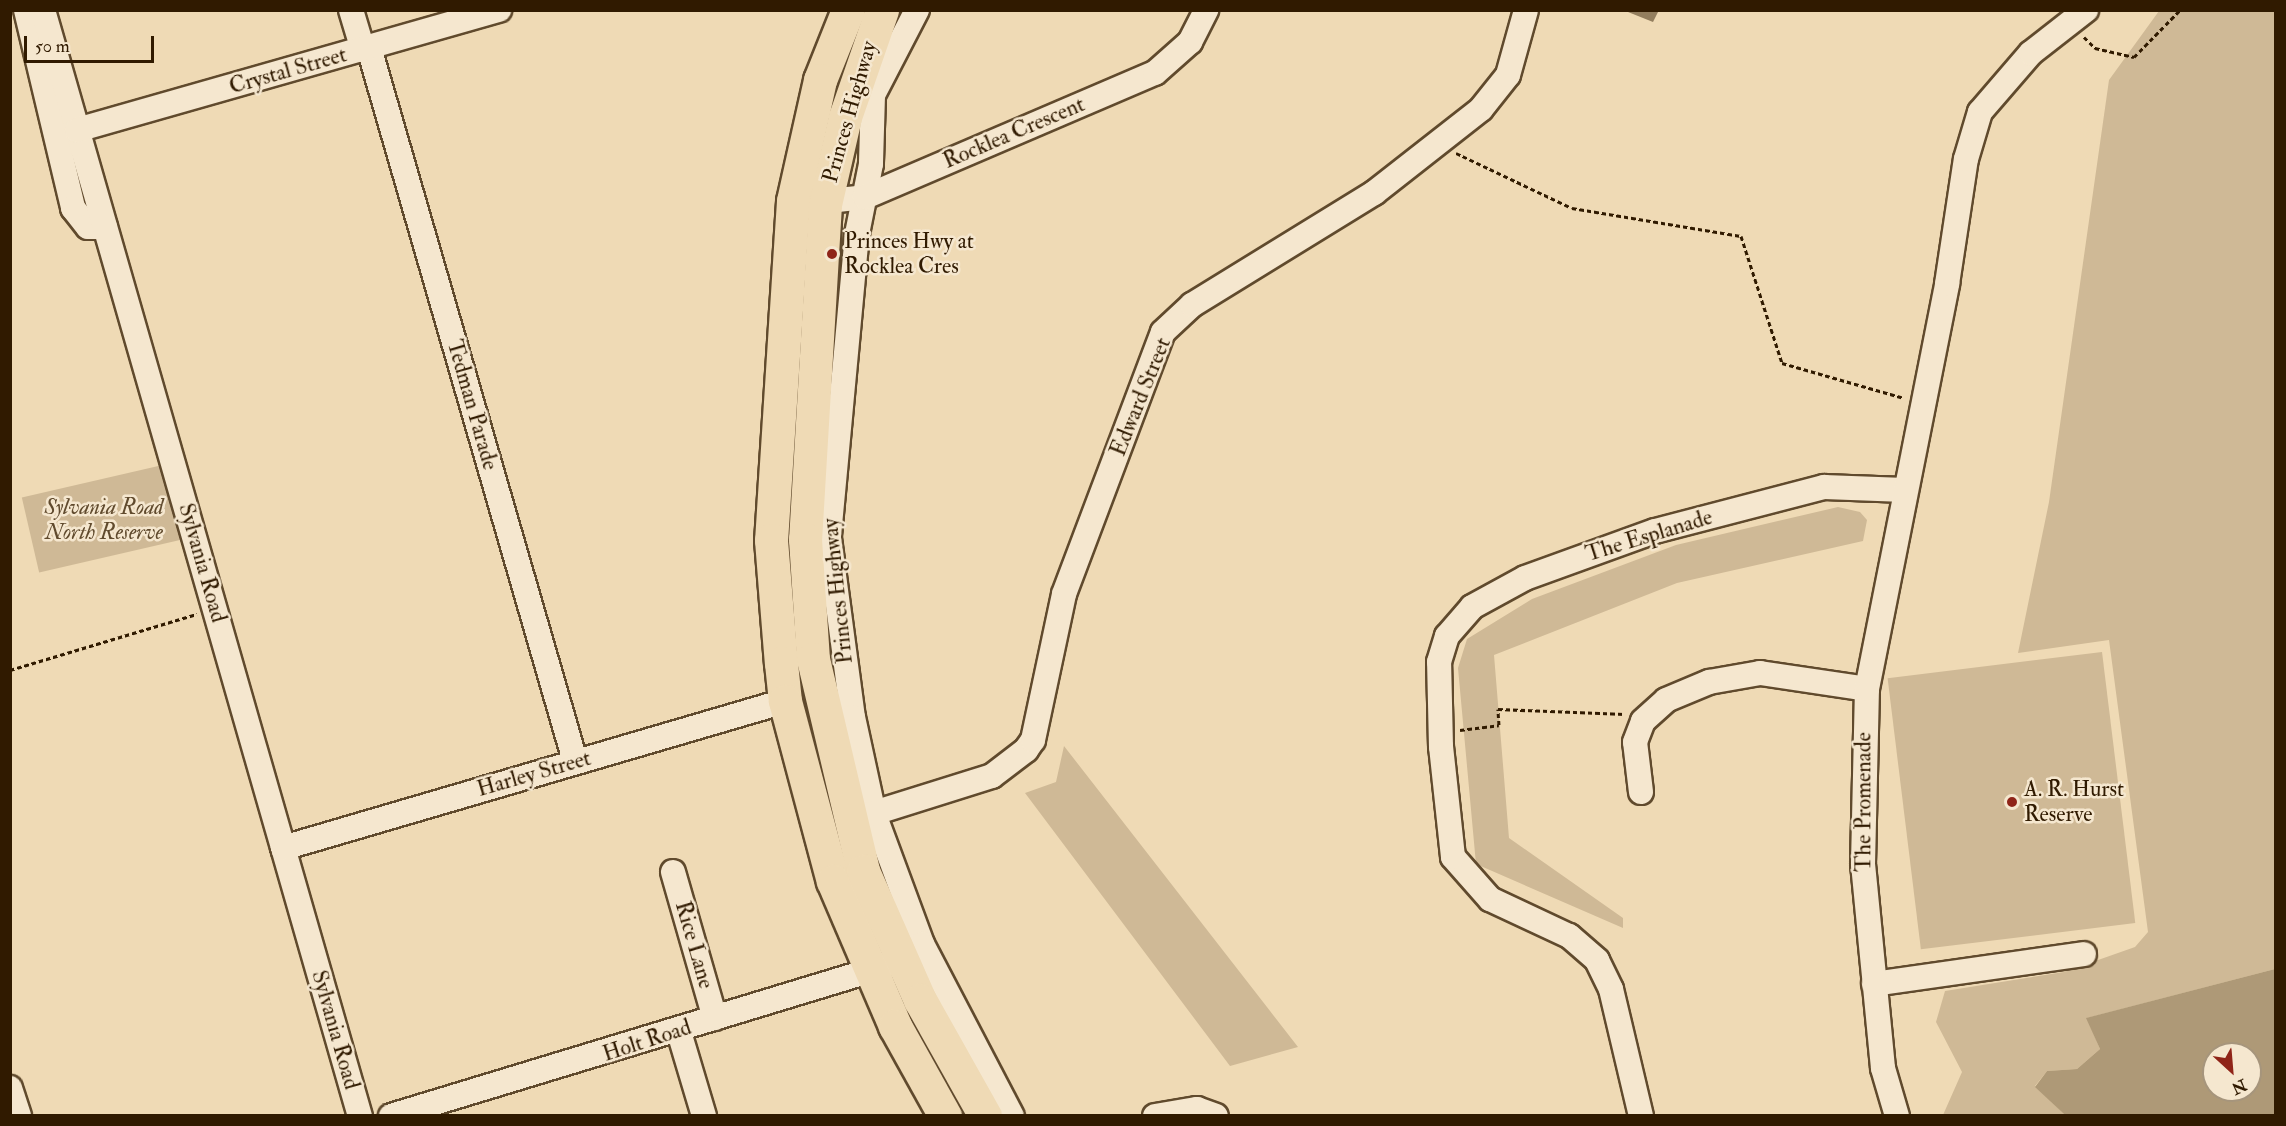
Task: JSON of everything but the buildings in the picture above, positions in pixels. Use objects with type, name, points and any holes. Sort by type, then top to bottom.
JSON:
[{"type":"highway","name":"Princes Highway","points":[[848,10],[820,80],[793,201],[771,540],[785,701],[816,829],[869,972],[945,1116]]},
{"type":"highway","name":"Princes Highway","points":[[882,10],[847,108],[825,204],[805,539],[813,660],[861,817],[901,961],[985,1116]]},
{"type":"street","points":[[26,10],[73,208],[88,227],[105,227]]},
{"type":"street","name":"Sylvania Road","points":[[43,10],[360,1116]]},
{"type":"street","name":"Tedman Parade","points":[[351,10],[366,49],[575,761]]},
{"type":"street","name":"Crystal Street","points":[[77,130],[499,10]]},
{"type":"street","name":"Princes Highway","points":[[917,10],[873,94],[865,197],[857,234],[829,538],[849,694],[861,817],[922,944],[1012,1116]]},
{"type":"street","name":"Rocklea Crescent","points":[[793,201],[825,204],[865,197],[1155,73],[1190,42],[1206,10]]},
{"type":"street","name":"Edward Street","points":[[861,817],[992,776],[1033,740],[1065,594],[1163,332],[1192,305],[1374,193],[1481,109],[1508,75],[1526,10]]},
{"type":"street","points":[[1905,490],[1923,404],[1966,159],[1980,112],[2031,53],[2078,17]]},
{"type":"street","name":"The Esplanade","points":[[1641,1116],[1611,989],[1597,960],[1569,936],[1490,899],[1453,857],[1440,733],[1441,650],[1456,622],[1495,593],[1655,531],[1824,487],[1905,490]]},
{"type":"street","name":"The Promenade","points":[[1897,1116],[1883,1068],[1860,825],[1867,689],[1905,490]]},
{"type":"street","points":[[1641,792],[1635,742],[1638,718],[1666,700],[1709,682],[1749,675],[1867,689]]},
{"type":"street","name":"Harley Street","points":[[283,848],[785,701]]},
{"type":"street","name":"Rice Lane","points":[[673,872],[715,1017]]},
{"type":"street","points":[[1874,984],[2084,954]]},
{"type":"street","name":"Holt Road","points":[[391,1116],[431,1110],[679,1032],[715,1017],[901,961]]},
{"type":"street","points":[[679,1032],[704,1116]]},
{"type":"street","points":[[10,1088],[19,1116]]},
{"type":"street","points":[[1155,1116],[1197,1109],[1216,1116]]},
{"type":"path","points":[[2078,17],[2095,48],[2134,57],[2181,10]]},
{"type":"path","points":[[1439,142],[1572,208],[1741,237],[1782,363],[1923,404]]},
{"type":"path","points":[[10,670],[216,609]]},
{"type":"path","points":[[1440,733],[1499,725],[1498,709],[1638,718]]},
{"type":"green space","points":[[2159,11],[2275,11],[2275,969],[2087,1018],[2100,1049],[2077,1069],[2047,1071],[2035,1086],[2065,1115],[1943,1115],[1962,1072],[1936,1022],[1945,991],[2064,972],[2135,947],[2148,932],[2109,640],[2018,653],[2049,502],[2109,80]]},
{"type":"green space","name":"Sylvania Road North Reserve","points":[[167,464],[184,539],[39,573],[22,498]]},
{"type":"green space","points":[[1838,507],[1860,512],[1867,520],[1863,541],[1677,583],[1494,655],[1509,838],[1623,918],[1623,928],[1476,864],[1458,668],[1467,639],[1532,599],[1676,545]]},
{"type":"green space","name":"A. R. Hurst Reserve","points":[[2102,652],[2135,923],[1921,949],[1888,678]]},
{"type":"green space","points":[[1064,746],[1298,1047],[1230,1066],[1025,793],[1056,782]]},
{"type":"shaded area","points":[[2275,969],[2275,1115],[2065,1115],[2035,1087],[2047,1071],[2077,1069],[2100,1049],[2086,1018]]},
{"type":"place","name":"Princes Hwy at Rocklea Cres","points":[[832,254]]},
{"type":"place","name":"A. R. Hurst Reserve","points":[[2012,802]]}]
